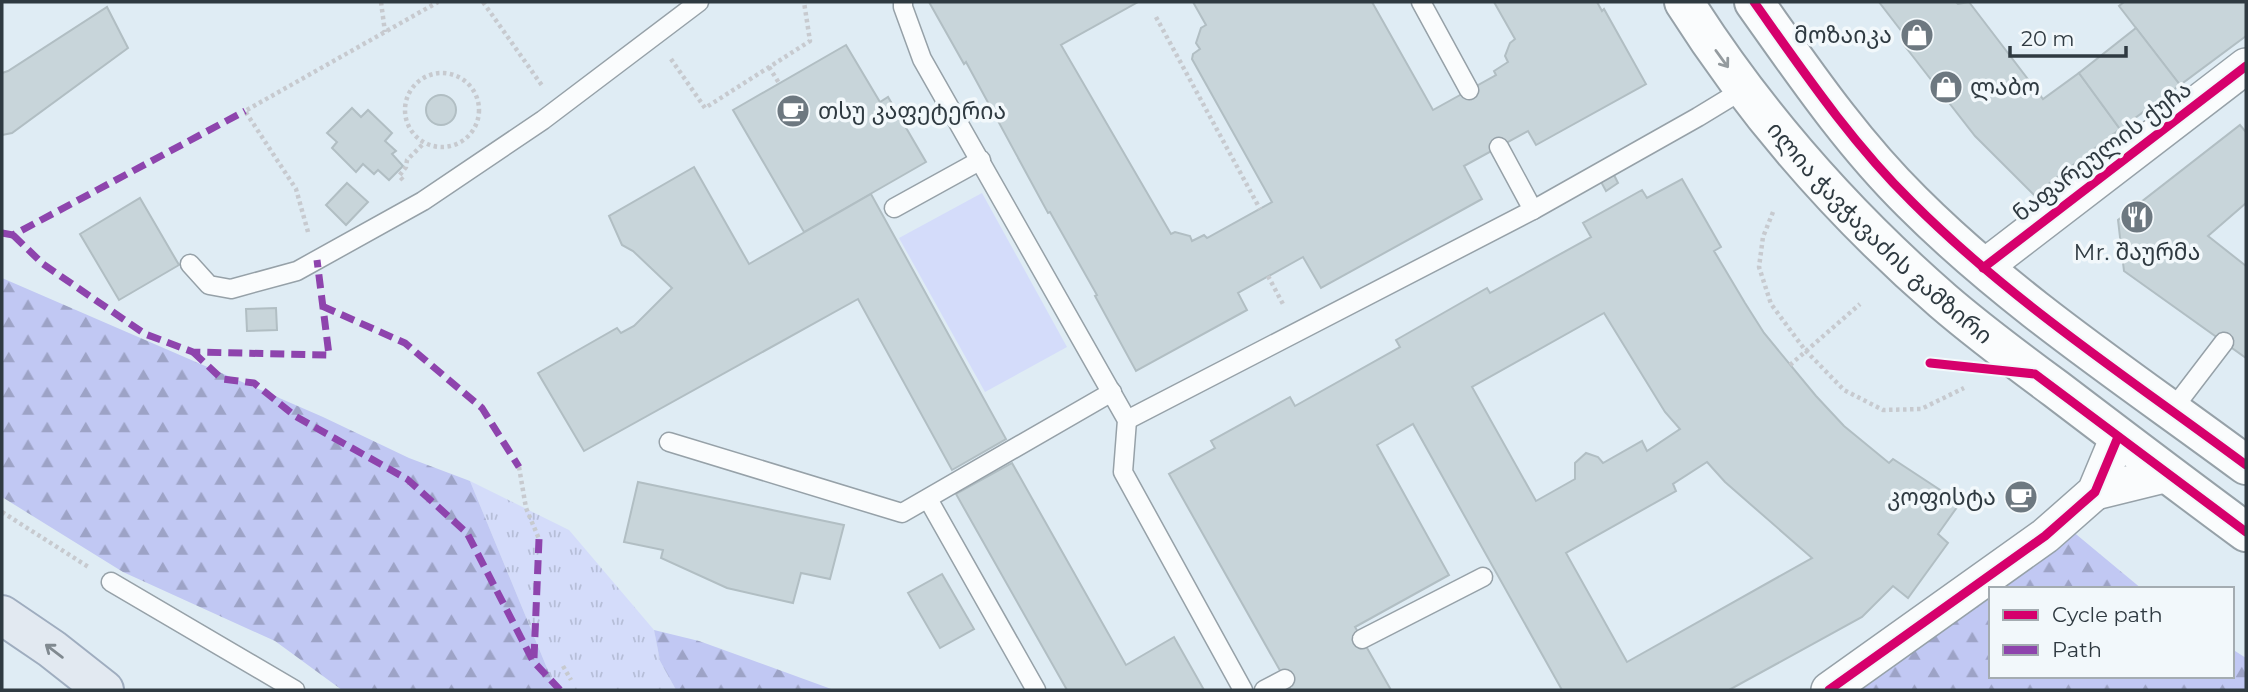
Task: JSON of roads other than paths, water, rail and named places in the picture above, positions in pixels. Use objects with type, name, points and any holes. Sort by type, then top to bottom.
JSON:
[{"type":"main road","name":"ილია ჭავჭავაძის გამზირი","points":[[1684,2],[1774,128],[1839,203],[1900,262],[1944,303],[2246,532]]},
{"type":"main road","name":"ილია ჭავჭავაძის გამზირი","points":[[1754,2],[1836,116],[1911,201],[1983,268],[2246,465]]},
{"type":"main road","points":[[2,615],[52,649],[104,690]]},
{"type":"street","name":"ნაფარეულის ქუჩა","points":[[1983,268],[2246,66]]},
{"type":"street","points":[[1829,690],[2045,536],[2095,492],[2118,437]]},
{"type":"street","points":[[2095,492],[2168,474]]},
{"type":"lane","points":[[190,264],[209,285],[231,289],[297,271],[423,201],[557,108],[699,2]]},
{"type":"lane","points":[[903,2],[922,59],[1127,420],[1123,472],[1243,690]]},
{"type":"lane","points":[[1422,2],[1469,90]]},
{"type":"lane","points":[[1127,420],[1533,210],[1744,89]]},
{"type":"lane","points":[[1499,147],[1533,210]]},
{"type":"lane","points":[[894,208],[981,160]]},
{"type":"lane","points":[[2172,410],[2224,342]]},
{"type":"lane","points":[[669,442],[902,513],[1112,392]]},
{"type":"lane","points":[[928,499],[1036,690]]},
{"type":"lane","points":[[1362,639],[1483,577]]},
{"type":"lane","points":[[111,582],[295,690]]},
{"type":"lane","points":[[1264,690],[1285,679]]},
{"type":"place","name":"მოზაიკა","points":[[1917,35]]},
{"type":"place","name":"ლაბო","points":[[1946,87]]},
{"type":"place","name":"თსუ კაფეტერია","points":[[793,111]]},
{"type":"place","name":"Mr. შაურმა","points":[[2137,217]]},
{"type":"place","name":"კოფისტა","points":[[2021,497]]}]
